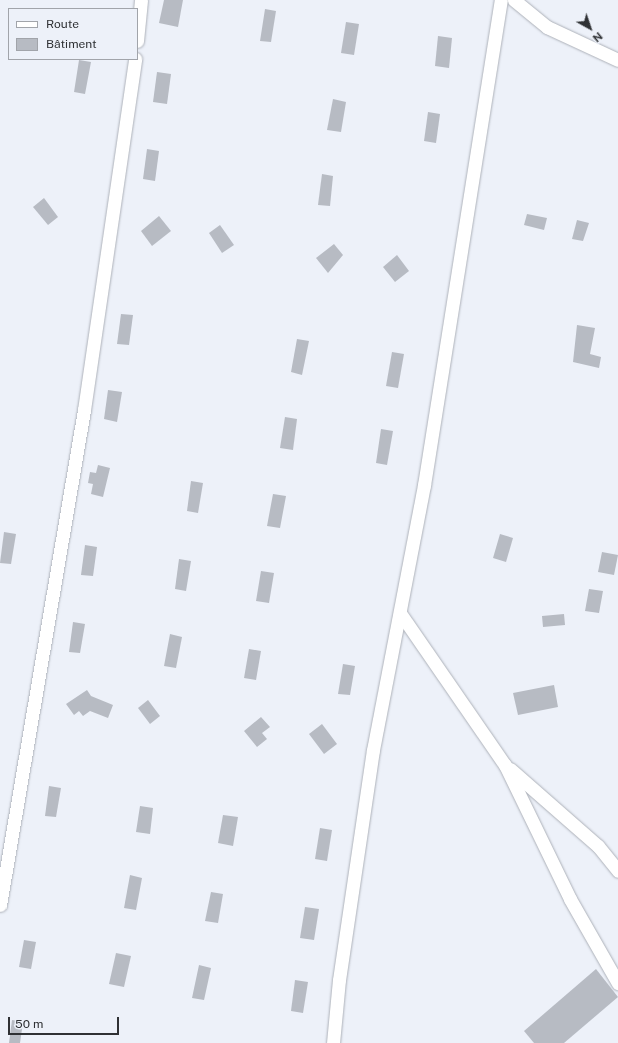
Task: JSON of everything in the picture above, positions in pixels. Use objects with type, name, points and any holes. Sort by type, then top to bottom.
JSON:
[{"type":"street","points":[[138,31],[141,0]]},
{"type":"street","points":[[333,1043],[339,980],[372,758],[400,613],[501,0]]},
{"type":"street","points":[[514,0],[547,27],[618,60]]},
{"type":"street","points":[[0,905],[84,410],[135,60]]},
{"type":"street","points":[[400,613],[505,765],[570,899],[614,966],[618,983]]},
{"type":"street","points":[[505,765],[598,846],[618,870]]},
{"type":"building","points":[[164,0],[183,0],[178,27],[159,23]]},
{"type":"building","points":[[265,9],[276,11],[271,42],[260,41]]},
{"type":"building","points":[[346,22],[359,24],[354,55],[341,53]]},
{"type":"building","points":[[438,36],[452,38],[449,68],[435,66]]},
{"type":"building","points":[[79,60],[91,62],[85,94],[74,92]]},
{"type":"building","points":[[157,72],[171,74],[167,104],[153,102]]},
{"type":"building","points":[[333,99],[346,102],[341,132],[327,130]]},
{"type":"building","points":[[428,112],[440,114],[436,143],[424,141]]},
{"type":"building","points":[[147,149],[159,151],[155,181],[143,179]]},
{"type":"building","points":[[322,174],[333,176],[330,206],[318,205]]},
{"type":"building","points":[[44,198],[58,217],[48,225],[33,207]]},
{"type":"building","points":[[527,214],[547,218],[544,230],[524,225]]},
{"type":"building","points":[[159,216],[171,231],[152,246],[141,231]]},
{"type":"building","points":[[577,220],[589,223],[583,241],[572,239]]},
{"type":"building","points":[[220,225],[234,245],[222,253],[209,233]]},
{"type":"building","points":[[334,244],[343,255],[328,273],[316,258]]},
{"type":"building","points":[[397,255],[409,271],[395,282],[383,267]]},
{"type":"building","points":[[121,314],[133,315],[129,345],[117,344]]},
{"type":"building","points":[[577,325],[595,328],[590,354],[601,357],[599,368],[573,362]]},
{"type":"building","points":[[297,339],[309,341],[302,375],[291,372]]},
{"type":"building","points":[[392,352],[404,354],[398,388],[386,386]]},
{"type":"building","points":[[108,390],[122,392],[117,422],[104,419]]},
{"type":"building","points":[[285,417],[297,419],[293,450],[280,448]]},
{"type":"building","points":[[381,429],[393,431],[387,465],[376,463]]},
{"type":"building","points":[[98,465],[110,468],[103,497],[91,494],[93,484],[88,483],[90,472],[96,473]]},
{"type":"building","points":[[191,481],[203,483],[198,513],[187,511]]},
{"type":"building","points":[[273,494],[286,496],[280,528],[267,526]]},
{"type":"building","points":[[4,532],[16,534],[11,564],[0,563]]},
{"type":"building","points":[[500,534],[513,538],[506,562],[493,558]]},
{"type":"building","points":[[85,545],[97,547],[93,576],[81,575]]},
{"type":"building","points":[[602,552],[618,555],[614,575],[598,572]]},
{"type":"building","points":[[179,559],[191,561],[186,591],[175,589]]},
{"type":"building","points":[[261,571],[274,573],[269,603],[256,601]]},
{"type":"building","points":[[589,589],[603,591],[599,613],[585,611]]},
{"type":"building","points":[[564,614],[565,625],[543,627],[542,616]]},
{"type":"building","points":[[73,622],[85,624],[80,653],[69,652]]},
{"type":"building","points":[[170,634],[182,637],[176,668],[164,666]]},
{"type":"building","points":[[249,649],[261,651],[256,680],[244,678]]},
{"type":"building","points":[[343,664],[355,666],[350,695],[338,694]]},
{"type":"building","points":[[554,685],[558,707],[518,715],[513,693]]},
{"type":"building","points":[[87,690],[91,696],[113,705],[108,718],[90,711],[83,716],[79,711],[74,715],[66,704]]},
{"type":"building","points":[[148,700],[160,716],[150,724],[138,708]]},
{"type":"building","points":[[261,717],[270,727],[262,733],[267,739],[257,747],[244,731]]},
{"type":"building","points":[[322,724],[337,744],[324,754],[309,734]]},
{"type":"building","points":[[49,786],[61,788],[56,817],[45,816]]},
{"type":"building","points":[[140,806],[153,808],[150,834],[136,832]]},
{"type":"building","points":[[223,815],[238,817],[233,846],[218,843]]},
{"type":"building","points":[[320,828],[332,830],[327,861],[315,859]]},
{"type":"building","points":[[130,875],[142,878],[136,910],[124,908]]},
{"type":"building","points":[[211,892],[223,894],[218,923],[205,921]]},
{"type":"building","points":[[305,907],[319,909],[314,940],[300,938]]},
{"type":"building","points":[[24,940],[36,942],[31,969],[19,967]]},
{"type":"building","points":[[116,953],[131,956],[124,987],[109,984]]},
{"type":"building","points":[[199,965],[211,968],[204,1000],[192,998]]},
{"type":"building","points":[[596,969],[618,997],[564,1043],[534,1043],[524,1031]]},
{"type":"building","points":[[295,980],[308,982],[303,1013],[291,1011]]},
{"type":"building","points":[[12,1020],[23,1022],[20,1043],[9,1043]]}]
